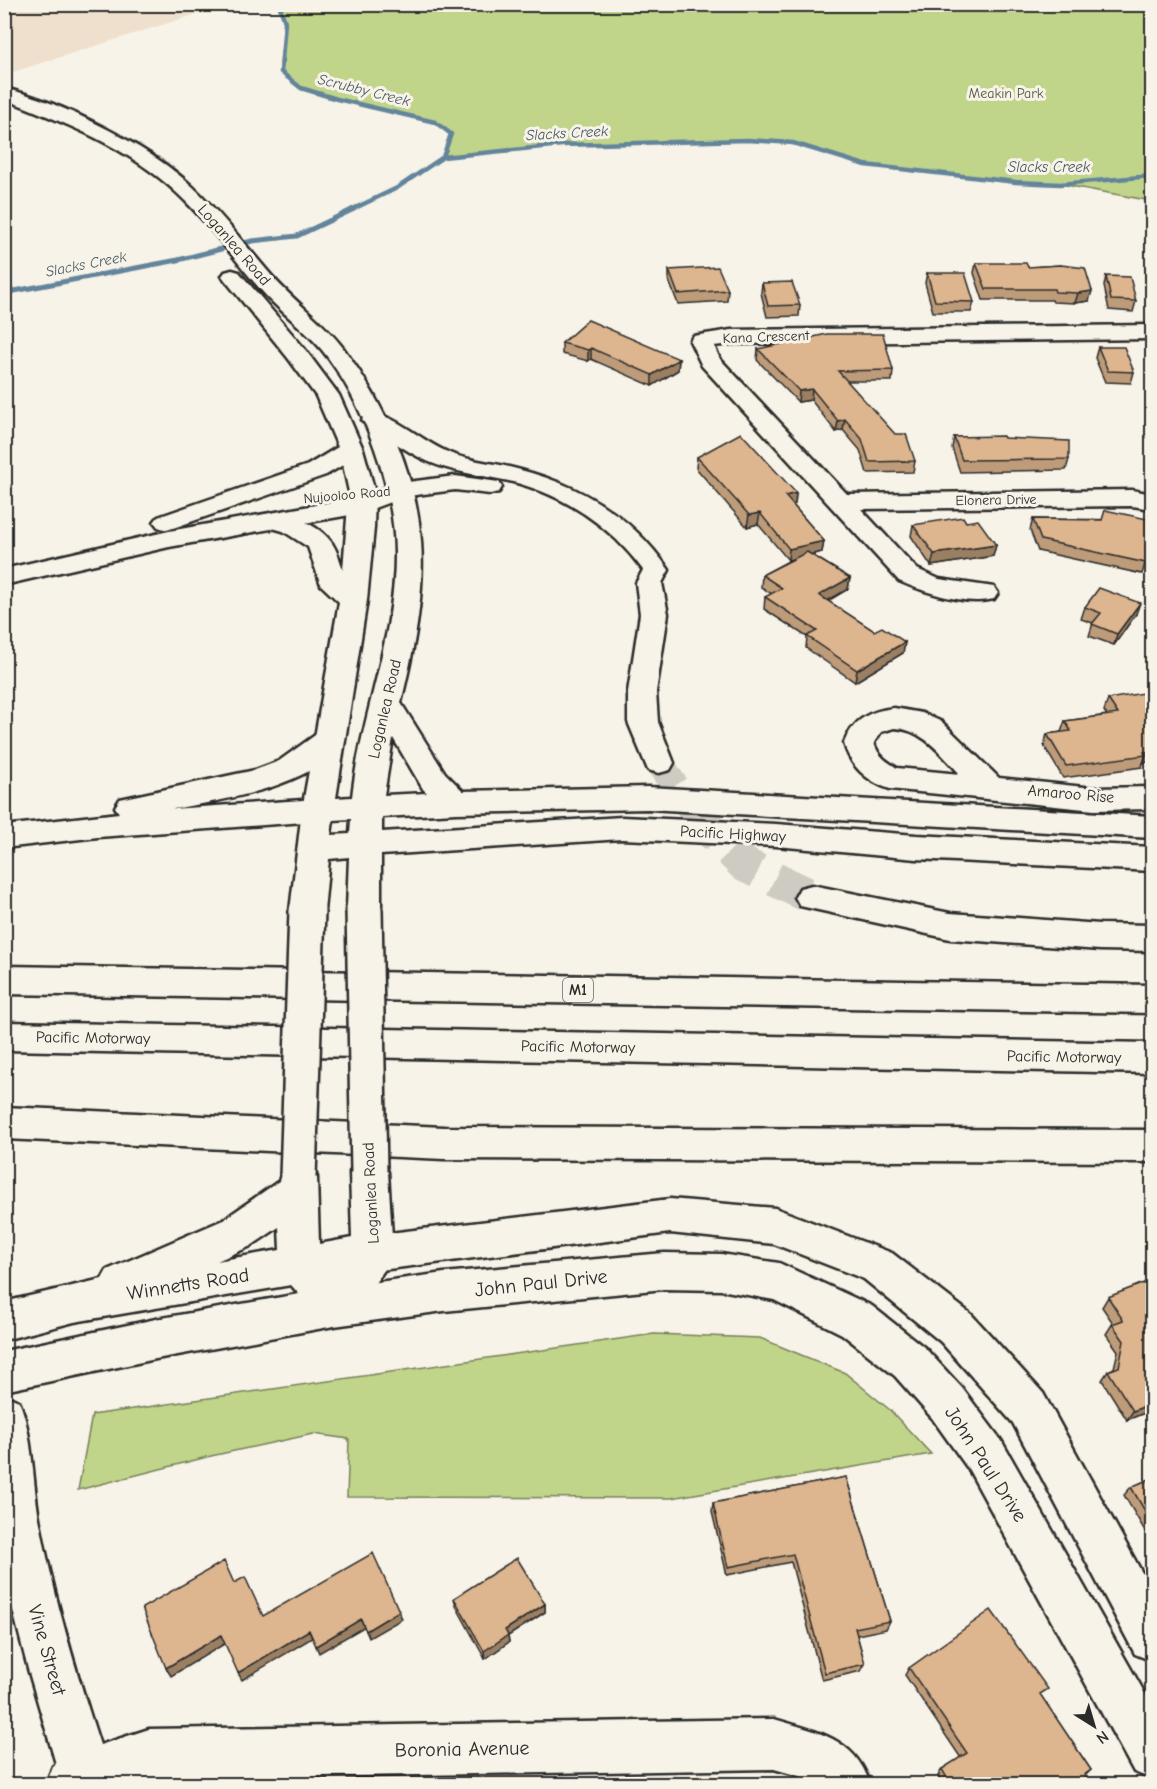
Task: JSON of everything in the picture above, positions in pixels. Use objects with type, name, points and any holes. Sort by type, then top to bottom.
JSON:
[{"type":"main road","name":"Loganlea Road","points":[[4,93],[85,125],[130,150],[169,177],[201,206],[272,289],[335,351],[374,420],[400,490],[406,527],[407,576],[399,646],[370,780],[364,909],[369,1172],[373,1253],[334,1307]]},
{"type":"main road","points":[[4,105],[65,131],[108,154],[153,187]]},
{"type":"main road","name":"Loganlea Road","points":[[217,258],[296,353],[327,395],[351,449],[361,499],[361,528],[353,600],[318,810],[307,911],[298,1183],[300,1265]]},
{"type":"main road","name":"Kana Crescent","points":[[984,593],[933,586],[908,575],[710,361],[701,341],[731,337],[1152,332]]},
{"type":"main road","points":[[374,420],[446,460],[530,480],[560,491],[610,519],[645,554],[656,570],[649,583],[654,614],[642,692],[643,722],[658,763]]},
{"type":"main road","points":[[167,522],[317,470],[351,449]]},
{"type":"main road","name":"Nujooloo Road","points":[[4,577],[400,490],[455,483],[477,484],[543,502],[588,528],[633,575],[649,583]]},
{"type":"main road","name":"Nujooloo Road","points":[[4,562],[167,522],[327,495],[361,499]]},
{"type":"main road","name":"Elonera Drive","points":[[840,502],[1132,498],[1152,501]]},
{"type":"main road","points":[[271,520],[292,526],[317,541],[324,551],[334,585],[353,600]]},
{"type":"main road","points":[[387,703],[434,781],[456,802]]},
{"type":"main road","points":[[83,828],[131,807],[246,782],[285,771],[304,760],[329,740]]},
{"type":"main road","name":"Amaroo Rise","points":[[989,787],[1094,799],[1152,798]]},
{"type":"main road","name":"Pacific Highway","points":[[4,837],[83,828],[318,810],[456,802],[648,798],[1152,827]]},
{"type":"main road","name":"Pacific Highway","points":[[314,848],[622,828],[776,835],[916,847],[1152,859]]},
{"type":"main road","points":[[812,897],[950,926],[1100,938],[1152,938]]},
{"type":"main road","name":"M1","points":[[4,980],[1152,999]]},
{"type":"main road","name":"Pacific Motorway","points":[[4,1036],[1152,1058]]},
{"type":"main road","points":[[4,1123],[444,1143],[1152,1146]]},
{"type":"main road","points":[[74,1303],[237,1233],[269,1212],[298,1183]]},
{"type":"main road","points":[[373,1253],[670,1216],[775,1226],[878,1266],[956,1328],[1028,1408],[1152,1637]]},
{"type":"main road","name":"Winnetts Road","points":[[4,1321],[74,1303],[373,1253]]},
{"type":"main road","points":[[4,1371],[156,1339],[334,1307],[300,1265]]},
{"type":"main road","name":"John Paul Drive","points":[[334,1307],[444,1293],[664,1271],[721,1272],[779,1282],[857,1320],[910,1362],[948,1403],[985,1455],[1152,1754]]},
{"type":"main road","name":"Vine Street","points":[[4,1416],[11,1487],[33,1601],[62,1705],[78,1780]]},
{"type":"main road","name":"Boronia Avenue","points":[[78,1780],[149,1754],[276,1768],[774,1744],[821,1758],[845,1785]]},
{"type":"shaded area","points":[[197,4],[203,12],[13,72],[5,68],[5,5]]},
{"type":"green space","name":"Meakin Park","points":[[279,5],[1152,5],[1152,201],[1060,184],[1016,182],[865,165],[793,143],[748,140],[562,145],[443,157],[451,134],[435,122],[337,99],[301,88],[281,72],[285,23]]},
{"type":"green space","points":[[654,1334],[760,1338],[845,1373],[890,1410],[931,1454],[671,1498],[347,1497],[349,1439],[313,1434],[211,1456],[78,1490],[92,1415]]},
{"type":"building","points":[[976,263],[1026,263],[1028,267],[1061,265],[1085,268],[1092,291],[1078,293],[1055,292],[1054,289],[986,289]]},
{"type":"building","points":[[718,267],[728,290],[678,294],[669,270]]},
{"type":"building","points":[[927,273],[965,273],[974,302],[935,301]]},
{"type":"building","points":[[1106,276],[1130,277],[1136,301],[1111,300]]},
{"type":"building","points":[[792,282],[800,305],[768,306],[762,283]]},
{"type":"building","points":[[588,320],[679,359],[652,375],[591,348],[588,350],[562,343]]},
{"type":"building","points":[[827,334],[883,334],[893,370],[838,371],[895,434],[906,434],[915,461],[869,462],[862,439],[845,419],[838,421],[812,389],[799,391],[758,349]]},
{"type":"building","points":[[1098,347],[1124,347],[1134,372],[1108,371]]},
{"type":"building","points":[[741,433],[796,493],[785,496],[824,541],[789,549],[760,513],[749,515],[697,457]]},
{"type":"building","points":[[1003,436],[1004,438],[1069,441],[1069,459],[962,460],[954,437]]},
{"type":"building","points":[[1105,510],[1152,520],[1152,544],[1146,563],[1041,540],[1033,519],[1102,520]]},
{"type":"building","points":[[963,517],[966,522],[978,520],[996,545],[934,554],[913,525]]},
{"type":"building","points":[[807,552],[850,578],[819,595],[874,631],[882,627],[905,642],[857,670],[807,636],[817,631],[765,597],[782,588],[762,575]]},
{"type":"building","points":[[1099,588],[1140,603],[1117,634],[1092,624],[1101,613],[1085,607]]},
{"type":"building","points":[[1149,692],[1152,696],[1152,751],[1144,752],[1146,755],[1066,766],[1047,734],[1071,731],[1065,721],[1118,714],[1108,699]]},
{"type":"building","points":[[1144,1283],[1152,1296],[1152,1403],[1133,1411],[1108,1371],[1119,1367],[1124,1341],[1112,1324],[1123,1320],[1108,1297]]},
{"type":"building","points":[[846,1477],[890,1621],[855,1628],[865,1664],[825,1673],[793,1554],[728,1567],[713,1503]]},
{"type":"building","points":[[1152,1478],[1152,1523],[1131,1487]]},
{"type":"building","points":[[373,1553],[399,1611],[366,1631],[361,1619],[316,1646],[309,1630],[238,1673],[221,1635],[166,1668],[142,1608],[224,1561],[234,1583],[245,1577],[263,1616]]},
{"type":"building","points":[[517,1558],[545,1604],[505,1630],[508,1635],[484,1651],[454,1598]]},
{"type":"building","points":[[991,1610],[1048,1689],[1040,1694],[1091,1770],[1084,1775],[1090,1785],[951,1785],[942,1769],[967,1753],[909,1668]]},
{"type":"waterway","name":"Scrubby Creek","points":[[279,4],[285,22],[281,72],[301,88],[337,99],[435,122],[451,134],[443,157]]},
{"type":"waterway","name":"Slacks Creek","points":[[443,157],[562,145],[747,140],[793,143],[865,165],[1016,182],[1060,184],[1152,176]]},
{"type":"waterway","name":"Slacks Creek","points":[[351,210],[397,188],[443,157]]},
{"type":"waterway","name":"Slacks Creek","points":[[4,293],[178,260],[252,241],[297,236],[354,209]]},
{"type":"tunnel","points":[[659,763],[694,814]]},
{"type":"tunnel","points":[[694,814],[745,865],[812,897]]}]
